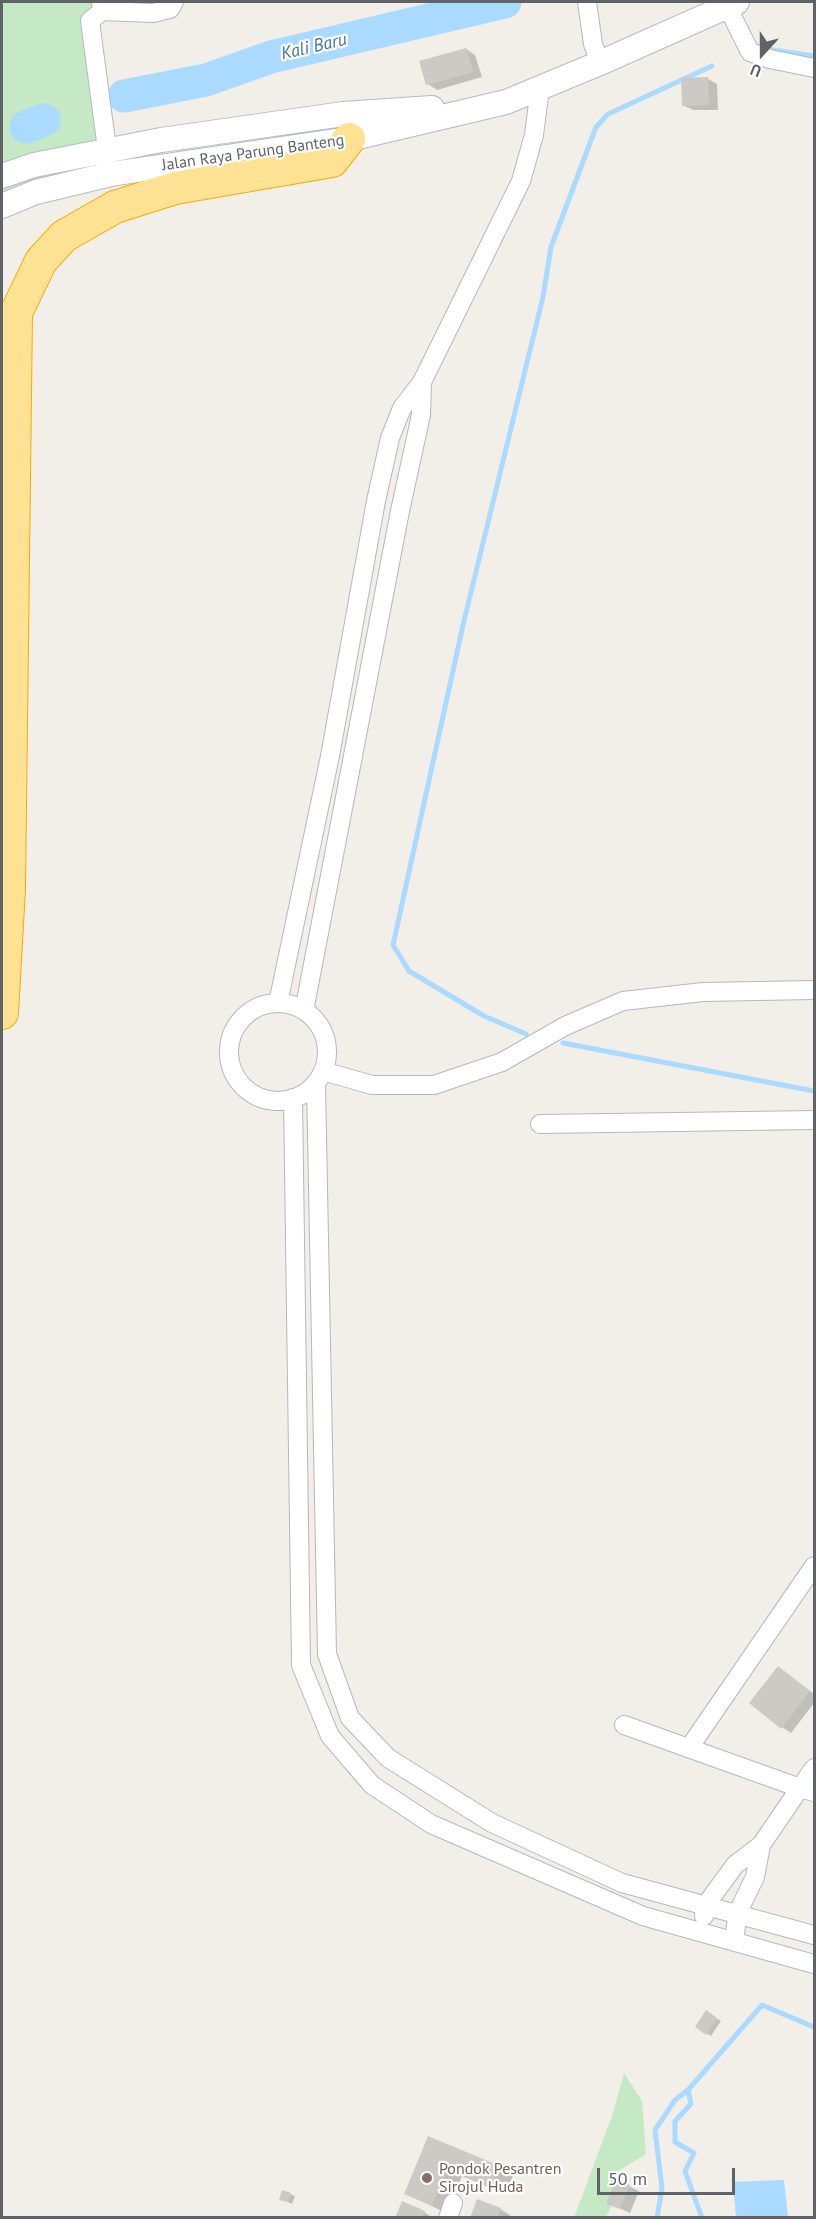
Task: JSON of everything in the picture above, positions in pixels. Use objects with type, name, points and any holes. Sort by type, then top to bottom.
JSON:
[{"type":"highway","points":[[2,1013],[9,889],[16,313],[41,261],[64,236],[115,207],[175,189],[332,161],[346,127]]},
{"type":"main road","name":"Jalan Raya Parung Banteng","points":[[2,206],[36,192],[111,174],[346,127],[506,102],[540,88],[596,54],[732,4]]},
{"type":"main road","name":"Jalan Raya Parung Banteng","points":[[2,176],[105,139],[346,127]]},
{"type":"street","points":[[105,139],[98,11],[153,13],[171,9],[174,2]]},
{"type":"street","points":[[587,2],[596,54]]},
{"type":"street","points":[[732,4],[750,52],[814,68]]},
{"type":"street","points":[[278,1003],[330,756],[390,438],[402,408],[422,382],[521,181],[534,135],[540,88]]},
{"type":"street","points":[[304,1011],[400,512],[421,415],[422,382]]},
{"type":"street","points":[[320,1077],[372,1085],[434,1085],[502,1062],[565,1026],[623,1001],[703,992],[814,990]]},
{"type":"street","points":[[320,1077],[306,1092],[293,1098],[279,1101],[253,1093],[234,1073],[230,1059],[233,1032],[241,1020],[264,1005],[278,1003],[304,1011],[323,1031],[327,1044],[320,1077],[324,1571],[327,1654],[350,1718],[388,1758],[492,1823],[524,1838],[622,1883],[705,1906],[738,1912],[814,1935]]},
{"type":"street","points":[[293,1098],[301,1665],[330,1736],[372,1785],[431,1824],[643,1916],[814,1964]]},
{"type":"street","points":[[540,1124],[814,1120]]},
{"type":"street","points":[[689,1748],[814,1566]]},
{"type":"street","points":[[299,1571],[324,1571]]},
{"type":"street","points":[[624,1725],[807,1790]]},
{"type":"street","points":[[700,1933],[705,1906],[735,1865],[761,1845],[807,1790],[814,1768]]},
{"type":"street","points":[[734,1940],[738,1912],[754,1877],[761,1845]]},
{"type":"green space","points":[[2,2],[101,2],[90,22],[111,174],[2,206]]},
{"type":"green space","points":[[624,2073],[642,2101],[646,2154],[612,2175],[612,2205],[606,2217],[574,2218],[613,2113]]},
{"type":"water","points":[[784,2180],[788,2217],[736,2217],[733,2182]]},
{"type":"building","points":[[466,48],[473,72],[426,85],[419,61]]},
{"type":"building","points":[[708,77],[709,105],[682,106],[681,78]]},
{"type":"building","points":[[778,1666],[810,1691],[781,1729],[749,1703]]},
{"type":"building","points":[[706,2010],[717,2018],[706,2035],[695,2027]]},
{"type":"building","name":"Pondok Pesantren Sirojul Huda","points":[[428,2136],[500,2166],[491,2187],[447,2169],[432,2206],[404,2194]]},
{"type":"building","points":[[616,2179],[630,2185],[620,2209],[606,2204]]},
{"type":"building","points":[[282,2190],[291,2193],[288,2202],[279,2200]]},
{"type":"building","points":[[477,2199],[501,2208],[497,2218],[470,2218]]},
{"type":"building","points":[[402,2201],[425,2211],[422,2218],[395,2218]]},
{"type":"waterway","name":"Kali Baru","points":[[124,96],[206,80],[271,57],[505,2]]},
{"type":"waterway","points":[[766,49],[814,56]]},
{"type":"waterway","points":[[526,1034],[484,1016],[409,971],[393,945],[463,625],[543,297],[551,247],[596,127],[608,114],[712,66]]},
{"type":"waterway","name":"Kali Baru","points":[[26,127],[44,120]]},
{"type":"waterway","points":[[563,1043],[814,1091]]},
{"type":"waterway","points":[[657,2218],[662,2188],[655,2130],[675,2100],[688,2090],[762,2005],[814,2027]]},
{"type":"waterway","points":[[688,2090],[691,2104],[675,2121],[675,2142],[694,2153],[685,2171],[702,2218]]},
{"type":"place","name":"Pondok Pesantren Sirojul Huda","points":[[427,2178]]}]
